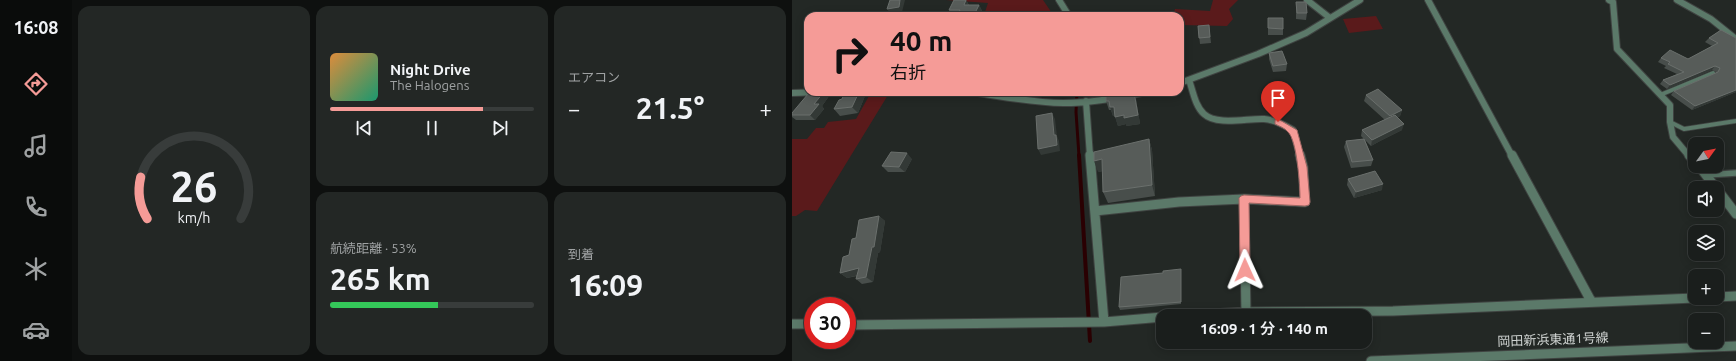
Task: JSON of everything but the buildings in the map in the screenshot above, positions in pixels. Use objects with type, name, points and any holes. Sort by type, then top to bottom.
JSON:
[{"type":"street","points":[[1059,0],[1066,12]]},
{"type":"street","points":[[1307,0],[1330,18]]},
{"type":"street","points":[[1184,82],[1258,54],[1306,33],[1360,0]]},
{"type":"street","points":[[1428,0],[1591,301]]},
{"type":"street","points":[[1677,0],[1712,19],[1736,39]]},
{"type":"street","points":[[1613,1],[1617,49],[1670,105],[1670,122],[1673,137],[1688,154]]},
{"type":"street","points":[[1095,212],[1179,202],[1244,198],[1305,202],[1303,167],[1293,130],[1278,122],[1265,119],[1212,119],[1204,114],[1198,104],[1189,80]]},
{"type":"street","points":[[792,93],[804,93]]},
{"type":"street","points":[[1000,96],[1029,100],[1068,102],[1083,102],[1126,96]]},
{"type":"street","points":[[1083,102],[1095,212],[1100,322]]},
{"type":"street","points":[[1706,175],[1711,181]]},
{"type":"street","points":[[1244,198],[1246,309]]},
{"type":"street","points":[[1724,198],[1736,214]]},
{"type":"street","points":[[1724,297],[1736,296]]},
{"type":"street","points":[[1372,311],[1688,298]]},
{"type":"street","points":[[856,325],[1100,322],[1156,318]]},
{"type":"street","points":[[792,324],[804,324]]},
{"type":"street","name":"岡田新浜東通1号線","points":[[1372,361],[1736,346]]},
{"type":"lane","points":[[1660,95],[1713,73]]},
{"type":"lane","points":[[1670,122],[1684,129],[1736,120]]},
{"type":"lane","points":[[1706,175],[1736,173]]},
{"type":"shaded area","points":[[946,0],[1043,0],[1051,12],[985,12],[988,3]]},
{"type":"shaded area","points":[[1213,0],[1238,0],[1229,9],[1233,19],[1227,26],[1184,25],[1184,12],[1174,12],[1175,9],[1210,11]]},
{"type":"shaded area","points":[[1376,16],[1383,29],[1349,33],[1343,19]]},
{"type":"shaded area","points":[[869,96],[887,96],[817,211],[805,210],[796,216],[792,216],[792,139],[807,139],[816,128],[824,128],[828,122],[856,119]]},
{"type":"waterway","points":[[1077,96],[1076,112],[1079,156]]},
{"type":"waterway","points":[[1079,155],[1090,341]]},
{"type":"route","points":[[1245,270],[1244,198],[1305,202],[1303,167],[1293,130],[1278,122]]}]
